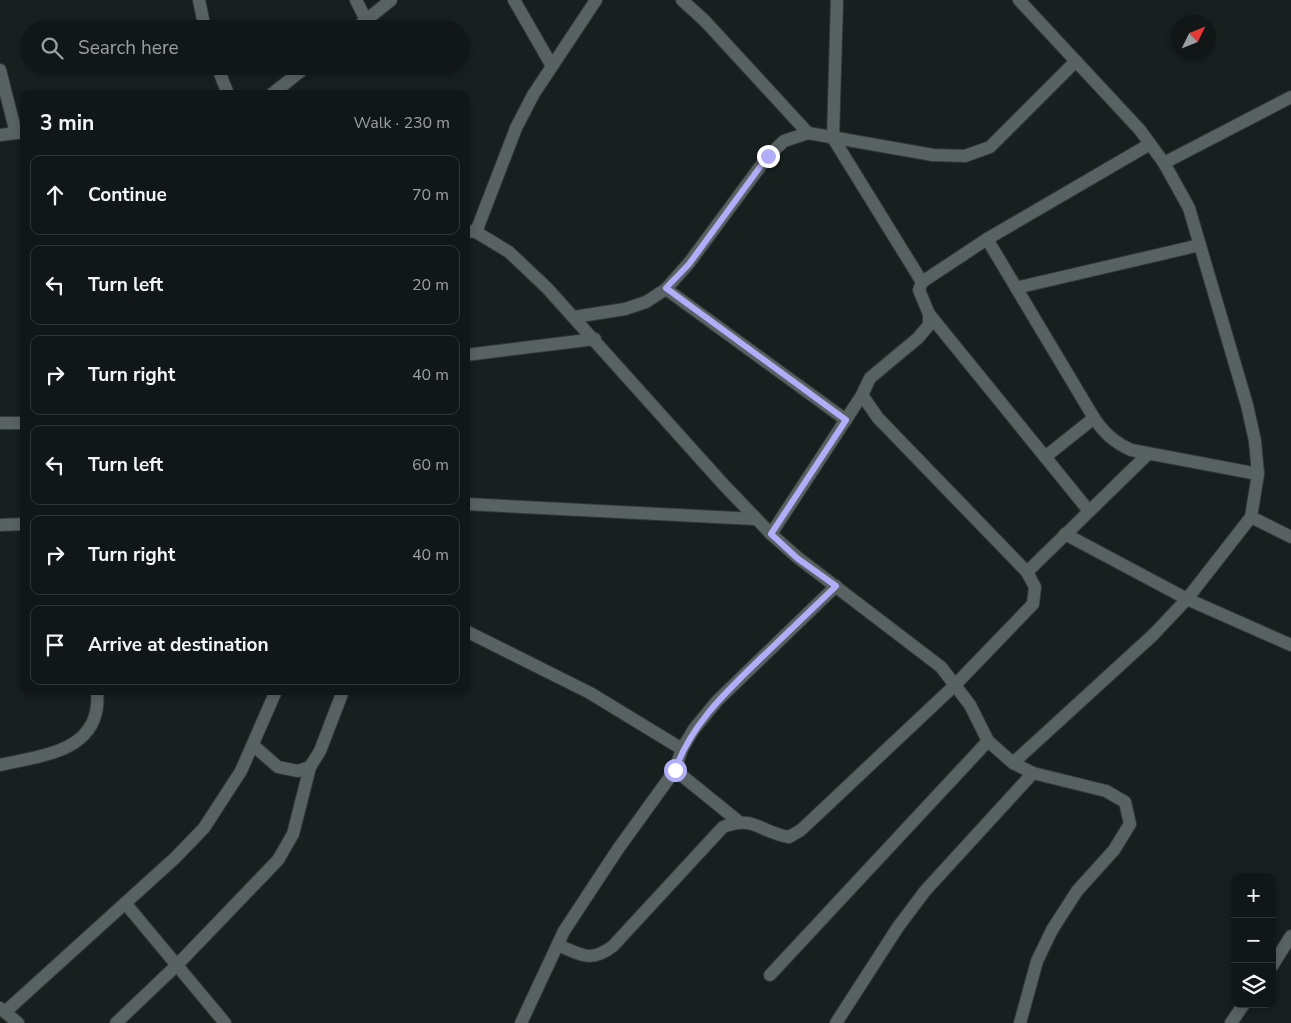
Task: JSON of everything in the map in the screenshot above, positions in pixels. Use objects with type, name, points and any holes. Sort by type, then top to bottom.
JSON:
[{"type":"street","points":[[198,0],[203,20]]},
{"type":"street","points":[[356,0],[366,20],[391,0]]},
{"type":"street","points":[[514,0],[552,66]]},
{"type":"street","points":[[596,0],[552,66],[516,128],[471,231],[509,252],[574,317],[755,519],[771,534],[797,558],[940,667],[970,705],[988,741],[1013,763],[1033,773],[1106,791],[1125,802],[1130,824],[1114,850],[1077,892],[1052,930],[1037,961],[1020,1023]]},
{"type":"street","points":[[682,0],[705,21],[808,133]]},
{"type":"street","points":[[837,0],[833,138],[922,282]]},
{"type":"street","points":[[1013,763],[1153,635],[1188,599],[1251,517],[1258,474],[1255,441],[1247,405],[1190,208],[1164,163],[1150,144],[1019,0]]},
{"type":"street","points":[[574,317],[625,310],[646,302],[666,288],[689,264],[768,156],[784,141],[808,133],[933,155],[965,156],[990,146],[1076,61]]},
{"type":"street","points":[[0,70],[20,133],[0,135]]},
{"type":"street","points":[[221,75],[226,90]]},
{"type":"street","points":[[277,90],[296,75]]},
{"type":"street","points":[[1164,163],[1291,97]]},
{"type":"street","points":[[1089,511],[929,314],[919,290],[922,282],[987,239],[1150,144]]},
{"type":"street","points":[[987,239],[1094,418],[1101,429],[1116,443],[1131,450],[1148,454],[1258,474]]},
{"type":"street","points":[[1016,288],[1200,245]]},
{"type":"street","points":[[666,288],[846,420]]},
{"type":"street","points":[[771,534],[862,395],[870,378],[918,338],[929,325],[929,314]]},
{"type":"street","points":[[470,355],[595,339]]},
{"type":"street","points":[[675,770],[738,821],[754,824],[775,835],[789,838],[801,830],[955,685],[1033,604],[1035,587],[1027,572],[878,418],[862,395]]},
{"type":"street","points":[[1045,457],[1094,418]]},
{"type":"street","points":[[0,422],[20,423]]},
{"type":"street","points":[[1027,572],[1148,454]]},
{"type":"street","points":[[470,504],[755,519]]},
{"type":"street","points":[[1251,517],[1291,537]]},
{"type":"street","points":[[0,525],[20,524]]},
{"type":"street","points":[[1066,534],[1188,599],[1291,645]]},
{"type":"street","points":[[521,1023],[558,945],[586,895],[675,770],[682,749],[694,729],[716,701],[836,586]]},
{"type":"street","points":[[470,633],[590,693],[682,749]]},
{"type":"street","points":[[0,765],[60,751],[79,741],[94,724],[98,703],[97,695]]},
{"type":"street","points":[[18,1023],[3,1010],[125,903],[204,828],[241,771],[254,746],[274,695]]},
{"type":"street","points":[[116,1023],[177,965],[278,860],[293,834],[310,767],[320,751],[341,695]]},
{"type":"street","points":[[770,975],[988,741]]},
{"type":"street","points":[[254,746],[278,767],[298,771],[310,767]]},
{"type":"street","points":[[836,1023],[898,927],[925,891],[1033,773]]},
{"type":"street","points":[[558,945],[587,957],[602,954],[613,946],[723,827],[738,821]]},
{"type":"street","points":[[125,903],[225,1023]]},
{"type":"street","points":[[1274,963],[1291,936]]},
{"type":"street","points":[[1231,1023],[1241,1008]]},
{"type":"route","points":[[675,770],[682,749],[694,729],[716,701],[836,586],[797,558],[771,534],[846,420],[666,288],[689,264],[768,156]]}]
